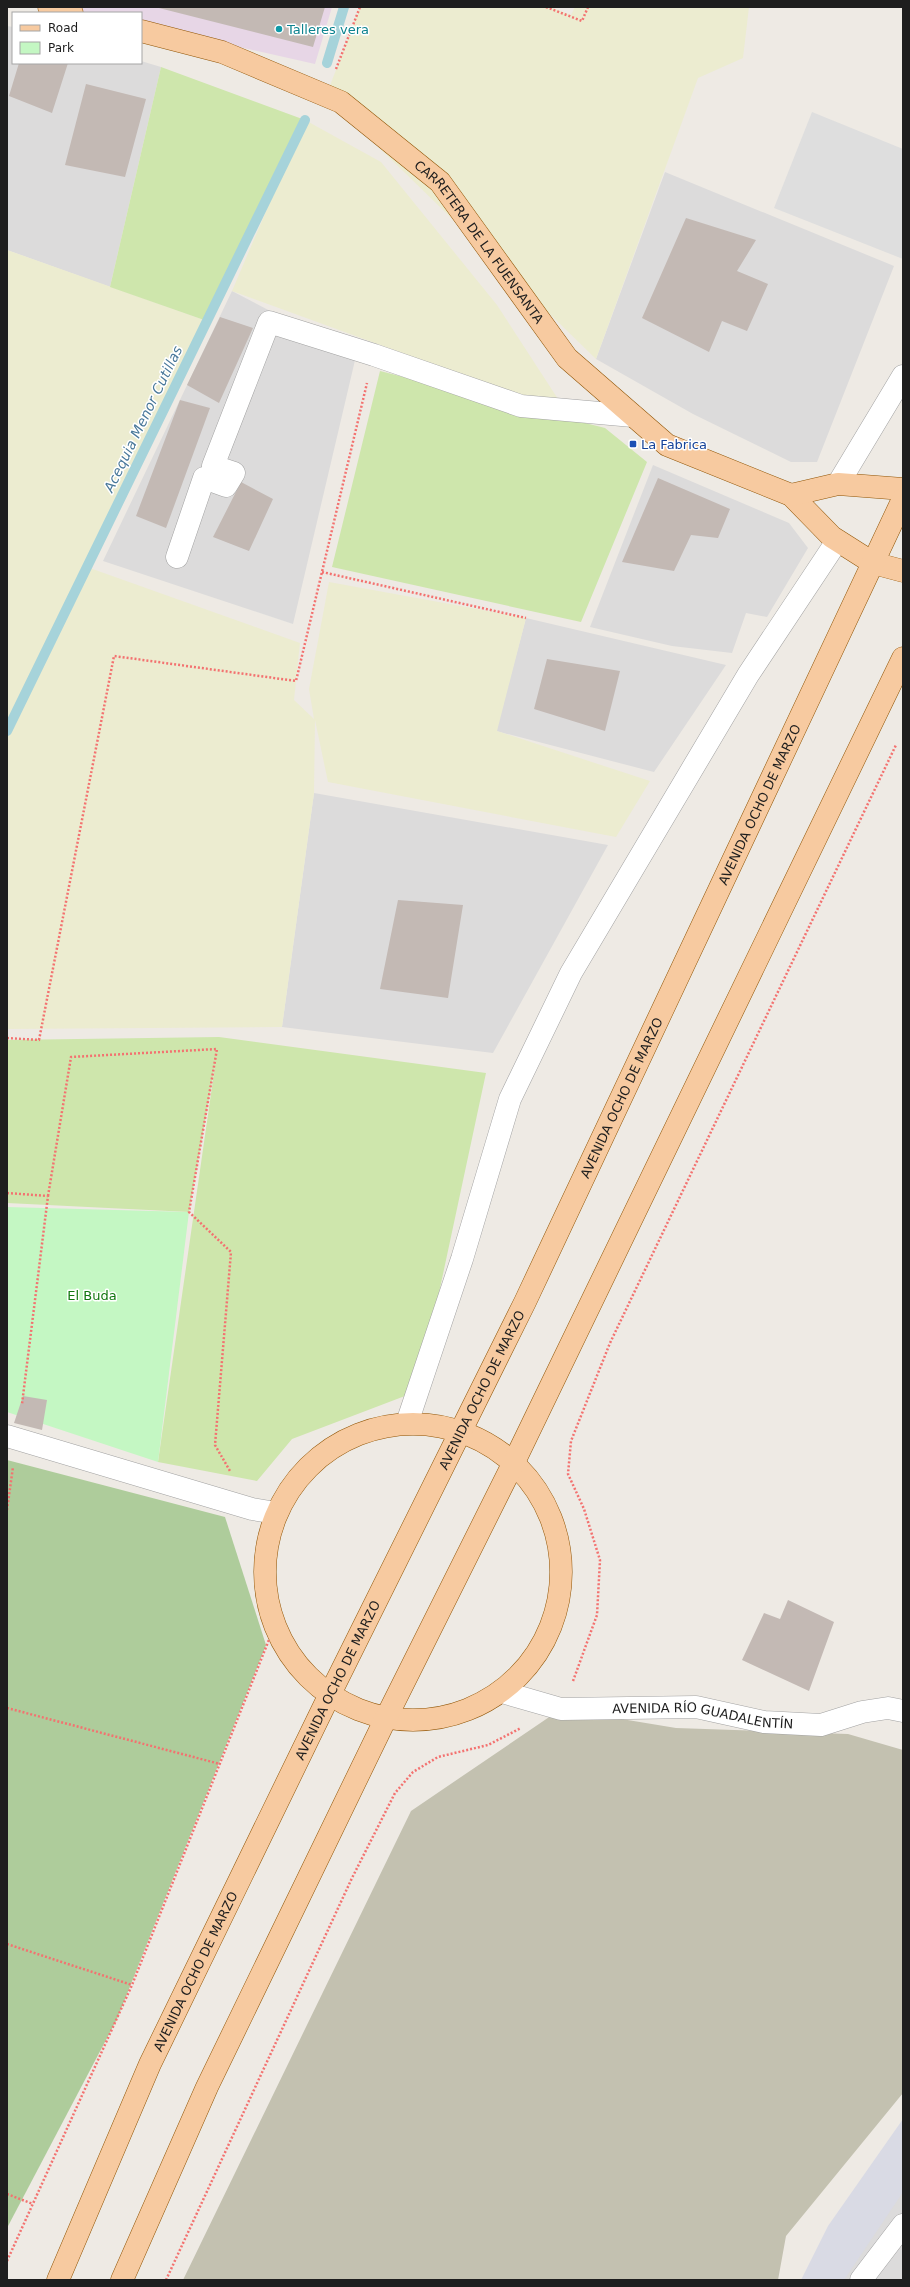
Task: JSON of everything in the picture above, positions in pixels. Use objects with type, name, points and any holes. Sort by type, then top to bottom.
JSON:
[{"type":"main road","points":[[49,7],[68,12]]},
{"type":"main road","name":"CARRETERA DE LA FUENSANTA","points":[[142,31],[222,52],[341,102],[440,182],[567,358],[633,416],[667,445],[791,495]]},
{"type":"main road","points":[[791,495],[838,484],[903,489]]},
{"type":"main road","points":[[791,495],[837,541],[873,563],[903,571]]},
{"type":"main road","name":"AVENIDA OCHO DE MARZO","points":[[58,2280],[150,2064],[329,1696],[525,1302],[903,499]]},
{"type":"main road","points":[[122,2280],[207,2087],[386,1718],[514,1462],[903,658]]},
{"type":"main road","points":[[407,1423],[436,1425],[460,1430],[491,1445],[514,1462],[541,1496],[558,1537],[562,1580],[553,1623],[533,1662],[502,1692],[468,1711],[430,1721],[386,1718],[362,1714],[329,1696],[299,1670],[274,1628],[265,1590],[265,1551],[276,1513],[298,1478],[328,1449],[366,1430],[407,1423]]},
{"type":"street","points":[[177,557],[204,478],[226,486],[234,473],[213,466],[269,322],[374,355],[520,406],[633,416]]},
{"type":"street","points":[[838,484],[903,376]]},
{"type":"street","points":[[407,1423],[462,1259],[510,1100],[571,973],[748,675],[837,541]]},
{"type":"street","points":[[12,1438],[252,1509],[276,1513]]},
{"type":"street","name":"AVENIDA RÍO GUADALENTÍN","points":[[502,1692],[561,1709],[696,1707],[764,1722],[821,1725],[874,1710],[888,1708],[903,1711]]},
{"type":"street","points":[[861,2280],[903,2225]]},
{"type":"path","points":[[326,96],[360,7]]},
{"type":"path","points":[[546,7],[582,21],[588,7]]},
{"type":"path","points":[[7,1038],[39,1040],[114,656],[296,681],[374,355]]},
{"type":"path","points":[[322,572],[526,618]]},
{"type":"path","points":[[166,2280],[352,1878],[395,1793],[413,1772],[438,1757],[488,1746],[561,1709],[598,1615],[600,1560],[584,1509],[568,1474],[571,1441],[610,1343],[896,743]]},
{"type":"path","points":[[22,1404],[48,1196],[71,1056],[217,1049],[189,1212],[231,1252],[215,1445],[252,1509]]},
{"type":"path","points":[[7,1192],[48,1196]]},
{"type":"path","points":[[7,1510],[12,1438]]},
{"type":"path","points":[[7,2261],[132,1985],[274,1628]]},
{"type":"path","points":[[7,1708],[220,1764]]},
{"type":"path","points":[[7,1944],[132,1985]]},
{"type":"path","points":[[7,2194],[33,2204]]},
{"type":"shaded area","points":[[60,7],[332,7],[315,64],[142,25],[142,12],[82,12]]},
{"type":"shaded area","points":[[7,26],[12,27],[12,64],[142,64],[142,61],[161,67],[110,287],[7,250]]},
{"type":"shaded area","points":[[812,112],[903,149],[903,259],[774,208]]},
{"type":"shaded area","points":[[665,172],[894,266],[817,462],[791,462],[693,414],[596,359]]},
{"type":"shaded area","points":[[232,291],[356,356],[293,624],[103,561]]},
{"type":"shaded area","points":[[653,465],[789,523],[808,548],[767,617],[746,613],[732,653],[672,646],[590,627]]},
{"type":"shaded area","points":[[526,618],[726,665],[654,772],[496,731]]},
{"type":"shaded area","points":[[314,793],[608,845],[493,1053],[282,1027]]},
{"type":"shaded area","points":[[561,1709],[676,1728],[848,1734],[903,1750],[903,2093],[786,2236],[778,2280],[183,2280],[411,1811]]},
{"type":"shaded area","points":[[903,2119],[903,2192],[844,2280],[801,2280],[828,2226]]},
{"type":"shaded area","points":[[903,2183],[903,2280],[829,2280]]},
{"type":"green space","points":[[360,7],[550,7],[571,15],[575,7],[749,7],[743,58],[698,78],[596,359],[326,96]]},
{"type":"green space","points":[[161,67],[305,120],[207,321],[110,287]]},
{"type":"green space","points":[[305,120],[381,162],[497,305],[558,399],[515,394],[232,291]]},
{"type":"green space","points":[[7,250],[207,321],[87,567],[300,643],[294,700],[314,719],[309,689],[329,582],[526,618],[497,731],[650,781],[616,837],[328,782],[315,720],[314,793],[282,1027],[7,1029]]},
{"type":"green space","points":[[380,371],[605,428],[647,462],[581,622],[332,567]]},
{"type":"green space","points":[[219,1037],[486,1073],[418,1391],[292,1439],[257,1481],[158,1462],[216,1059],[189,1212],[7,1203],[7,1040]]},
{"type":"green space","name":"El Buda","points":[[7,1207],[189,1212],[158,1462],[7,1412]]},
{"type":"green space","points":[[7,1460],[225,1517],[266,1645],[117,2019],[7,2228]]},
{"type":"building","name":"Talleres vera","points":[[155,7],[325,7],[313,47]]},
{"type":"building","points":[[19,64],[68,64],[52,113],[9,96]]},
{"type":"building","points":[[86,84],[146,99],[125,177],[65,165]]},
{"type":"building","points":[[686,218],[756,240],[737,271],[768,284],[747,331],[722,321],[709,352],[642,318]]},
{"type":"building","points":[[220,317],[253,328],[219,403],[187,385]]},
{"type":"building","points":[[180,400],[210,408],[166,528],[136,516]]},
{"type":"building","points":[[658,478],[730,509],[718,538],[691,535],[674,571],[622,562]]},
{"type":"building","points":[[241,482],[273,499],[249,551],[213,537]]},
{"type":"building","points":[[547,659],[620,671],[605,731],[534,709]]},
{"type":"building","points":[[398,900],[463,905],[448,998],[380,989]]},
{"type":"building","points":[[23,1396],[47,1400],[42,1430],[14,1423]]},
{"type":"building","points":[[788,1600],[834,1622],[809,1691],[742,1660],[764,1613],[780,1619]]},
{"type":"waterway","name":"Acequia Menor Cutillas","points":[[327,63],[344,7]]},
{"type":"waterway","name":"Acequia Menor Cutillas","points":[[7,731],[305,120]]},
{"type":"place","name":"Talleres vera","points":[[279,29]]},
{"type":"place","name":"La Fabrica","points":[[633,444]]}]
